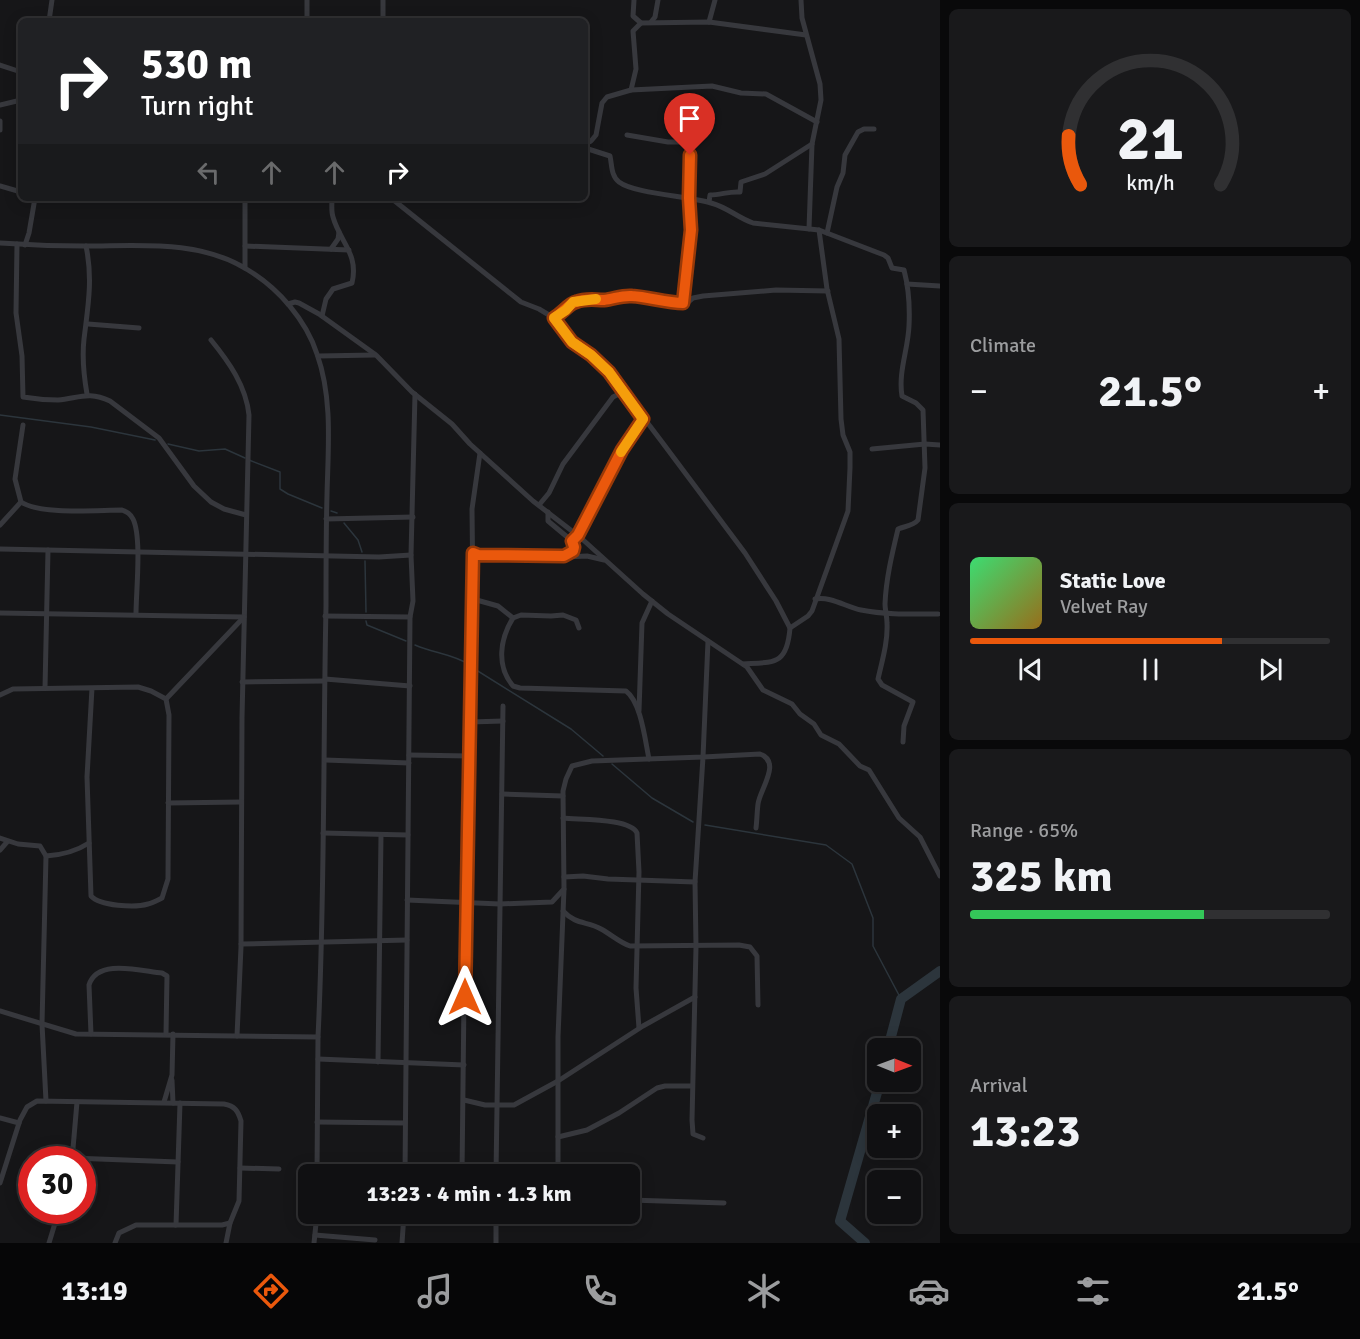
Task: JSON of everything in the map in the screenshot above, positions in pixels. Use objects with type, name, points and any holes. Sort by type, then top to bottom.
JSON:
[{"type":"street","points":[[49,18],[52,0]]},
{"type":"street","points":[[307,0],[307,18]]},
{"type":"street","points":[[382,18],[383,0]]},
{"type":"street","points":[[631,90],[636,69],[633,31],[634,0]]},
{"type":"street","points":[[651,22],[655,17],[658,0]]},
{"type":"street","points":[[709,22],[715,0]]},
{"type":"street","points":[[801,0],[802,18],[820,84],[821,100],[812,144],[808,229]]},
{"type":"street","points":[[633,16],[641,22],[709,22],[806,35]]},
{"type":"street","points":[[633,31],[641,22]]},
{"type":"street","points":[[0,64],[18,71]]},
{"type":"street","points":[[588,144],[596,135],[602,103],[607,97],[631,90],[712,86],[741,93],[765,94],[817,122]]},
{"type":"street","points":[[0,105],[18,101]]},
{"type":"street","points":[[0,121],[0,130]]},
{"type":"street","points":[[827,233],[837,187],[843,173],[845,156],[858,132],[864,129],[874,129]]},
{"type":"street","points":[[627,135],[668,142],[688,142],[691,230],[683,303]]},
{"type":"street","points":[[709,202],[710,195],[723,195],[729,191],[740,192],[741,182],[765,174],[812,144]]},
{"type":"street","points":[[588,147],[610,156],[615,177],[622,184],[646,191],[709,202],[729,208],[743,219],[753,223],[819,230],[884,255],[888,258],[892,268],[904,270],[910,299],[901,390],[902,396],[916,403],[923,410],[925,468],[918,520],[915,524],[898,529],[889,564],[885,613],[886,642],[878,679],[882,685],[913,702],[904,726],[903,742]]},
{"type":"street","points":[[0,186],[18,191]]},
{"type":"street","points":[[25,244],[32,222],[35,201]]},
{"type":"street","points":[[245,201],[245,268]]},
{"type":"street","points":[[322,316],[326,299],[333,289],[352,283],[354,260],[332,216],[332,201]]},
{"type":"street","points":[[395,201],[521,302],[554,318],[572,342],[591,355],[609,372],[745,553],[776,601],[790,628],[786,650],[778,660],[773,663],[742,664]]},
{"type":"street","points":[[331,249],[338,239],[339,230]]},
{"type":"street","points":[[790,628],[812,611],[848,511],[850,452],[843,435],[841,419],[839,339],[828,291],[819,230]]},
{"type":"street","points":[[0,243],[86,246],[138,244],[179,248],[232,261],[262,280],[288,304],[304,326],[318,356],[328,420],[325,760],[317,1164]]},
{"type":"street","points":[[17,244],[16,313],[21,340],[23,397],[60,400],[87,394],[111,401],[159,438],[194,486],[211,502],[224,509],[246,515]]},
{"type":"street","points":[[86,246],[90,275],[84,339],[87,394]]},
{"type":"street","points":[[245,246],[349,250]]},
{"type":"street","points":[[907,284],[940,286]]},
{"type":"street","points":[[554,318],[573,302],[592,298],[604,300],[618,296],[632,296],[669,303],[687,303],[693,298],[704,296],[776,290],[828,291]]},
{"type":"street","points":[[288,304],[299,303],[322,316],[376,355],[415,394],[452,424],[480,453],[652,601],[742,664],[750,671],[763,690],[792,704],[800,714],[814,724],[821,735],[839,744],[860,766],[868,770],[899,818],[920,837],[940,876]]},
{"type":"street","points":[[87,324],[139,328]]},
{"type":"street","points":[[211,340],[226,358],[238,378],[249,408],[242,682],[241,944],[237,1036]]},
{"type":"street","points":[[318,356],[376,355]]},
{"type":"street","points":[[539,505],[549,493],[563,464],[613,397],[623,392]]},
{"type":"street","points":[[405,1164],[410,617],[413,601],[411,555],[415,394]]},
{"type":"street","points":[[572,541],[578,535],[622,450],[643,419]]},
{"type":"street","points":[[21,502],[15,479],[23,425]]},
{"type":"street","points":[[872,449],[925,444],[940,445]]},
{"type":"street","points":[[462,1164],[465,907],[467,902],[473,599],[472,509],[480,453]]},
{"type":"street","points":[[0,525],[21,502]]},
{"type":"street","points":[[21,502],[35,508],[129,513],[134,520],[137,553],[136,614]]},
{"type":"street","points":[[548,512],[548,521],[572,541],[573,551],[564,556]]},
{"type":"street","points":[[326,519],[413,517]]},
{"type":"street","points":[[0,549],[379,557],[411,555]]},
{"type":"street","points":[[45,688],[48,550]]},
{"type":"street","points":[[473,553],[478,555],[587,556],[606,560]]},
{"type":"street","points":[[815,599],[823,598],[860,610],[938,615]]},
{"type":"street","points":[[473,599],[498,606],[513,618]]},
{"type":"street","points":[[639,716],[642,624],[652,601]]},
{"type":"street","points":[[0,613],[244,617]]},
{"type":"street","points":[[579,628],[576,620],[563,615],[521,615],[513,618],[506,630],[502,652],[504,673],[513,686],[520,688],[626,691],[633,696],[649,759]]},
{"type":"street","points":[[326,616],[410,617]]},
{"type":"street","points":[[166,699],[244,617]]},
{"type":"street","points":[[703,1138],[693,1134],[696,947],[694,882],[708,641]]},
{"type":"street","points":[[242,682],[325,680],[410,686]]},
{"type":"street","points":[[0,695],[13,689],[138,687],[152,691],[166,699],[169,715],[168,879],[162,898],[143,905],[95,901],[91,896],[87,777],[92,688]]},
{"type":"street","points":[[496,1164],[504,706]]},
{"type":"street","points":[[470,722],[503,721]]},
{"type":"street","points":[[558,1164],[558,1081],[564,889],[563,796],[566,779],[572,766],[592,761],[760,754],[766,756],[769,760],[770,771],[758,802],[756,828]]},
{"type":"street","points":[[409,755],[470,756]]},
{"type":"street","points":[[325,760],[409,763]]},
{"type":"street","points":[[502,794],[563,796]]},
{"type":"street","points":[[168,803],[241,802]]},
{"type":"street","points":[[563,818],[621,823],[635,829],[639,842],[636,988],[639,1028]]},
{"type":"street","points":[[323,833],[408,835]]},
{"type":"street","points":[[378,1062],[381,835]]},
{"type":"street","points":[[0,838],[7,842],[40,846],[46,856],[42,1024],[46,1101]]},
{"type":"street","points":[[0,849],[7,842]]},
{"type":"street","points":[[46,856],[77,851],[88,843]]},
{"type":"street","points":[[564,877],[694,882]]},
{"type":"street","points":[[407,900],[500,904],[552,902],[564,889]]},
{"type":"street","points":[[563,911],[570,919],[594,926],[622,943],[638,946],[739,945],[750,947],[757,956],[758,1005]]},
{"type":"street","points":[[241,944],[407,940]]},
{"type":"street","points":[[91,1034],[90,980],[97,972],[116,968],[162,973],[167,976],[166,1034]]},
{"type":"street","points":[[464,1100],[497,1106],[514,1105],[558,1081],[639,1028],[695,997]]},
{"type":"street","points":[[0,1011],[73,1034],[318,1037]]},
{"type":"street","points":[[173,1034],[173,1103]]},
{"type":"street","points":[[318,1059],[464,1065]]},
{"type":"street","points":[[164,1102],[172,1075]]},
{"type":"street","points":[[558,1137],[587,1130],[619,1113],[657,1088],[692,1086]]},
{"type":"street","points":[[0,1184],[19,1124],[27,1107],[37,1101],[164,1102],[233,1106],[239,1113],[241,1121],[239,1201],[230,1223],[226,1243]]},
{"type":"street","points":[[73,1146],[77,1101]]},
{"type":"street","points":[[176,1225],[180,1103]]},
{"type":"street","points":[[0,1118],[19,1124]]},
{"type":"street","points":[[317,1122],[405,1123]]},
{"type":"street","points":[[96,1160],[178,1162]]},
{"type":"street","points":[[240,1168],[279,1169]]},
{"type":"street","points":[[640,1200],[724,1203]]},
{"type":"street","points":[[116,1243],[119,1233],[136,1225],[222,1225],[230,1223]]},
{"type":"street","points":[[49,1243],[55,1224]]},
{"type":"street","points":[[314,1243],[316,1224]]},
{"type":"street","points":[[402,1243],[403,1224]]},
{"type":"street","points":[[496,1224],[496,1243]]},
{"type":"street","points":[[315,1235],[375,1240]]},
{"type":"waterway","points":[[0,415],[91,427],[155,440]]},
{"type":"waterway","points":[[168,444],[199,451],[225,449],[245,458]]},
{"type":"waterway","points":[[249,460],[280,472],[280,489],[322,508]]},
{"type":"waterway","points":[[331,511],[337,513]]},
{"type":"waterway","points":[[344,523],[358,540],[362,552]]},
{"type":"waterway","points":[[365,561],[366,612]]},
{"type":"waterway","points":[[366,621],[367,625],[406,641]]},
{"type":"waterway","points":[[415,645],[457,658],[470,665]]},
{"type":"waterway","points":[[473,668],[571,729],[603,756]]},
{"type":"waterway","points":[[612,764],[652,798],[693,822]]},
{"type":"waterway","points":[[705,825],[826,845],[852,864],[873,918],[873,946],[901,999]]},
{"type":"waterway","points":[[891,1038],[901,999],[940,971]]},
{"type":"waterway","points":[[865,1243],[840,1221],[877,1092]]},
{"type":"slow traffic","points":[[596,299],[573,302],[554,318],[572,342],[591,355],[609,372],[643,419],[621,452]]},
{"type":"route","points":[[465,997],[473,553],[478,555],[564,556],[573,551],[572,541],[578,535],[622,450],[643,419],[609,372],[591,355],[572,342],[554,318],[573,302],[592,298],[604,300],[618,296],[632,296],[669,303],[683,303],[691,230],[690,155]]}]
